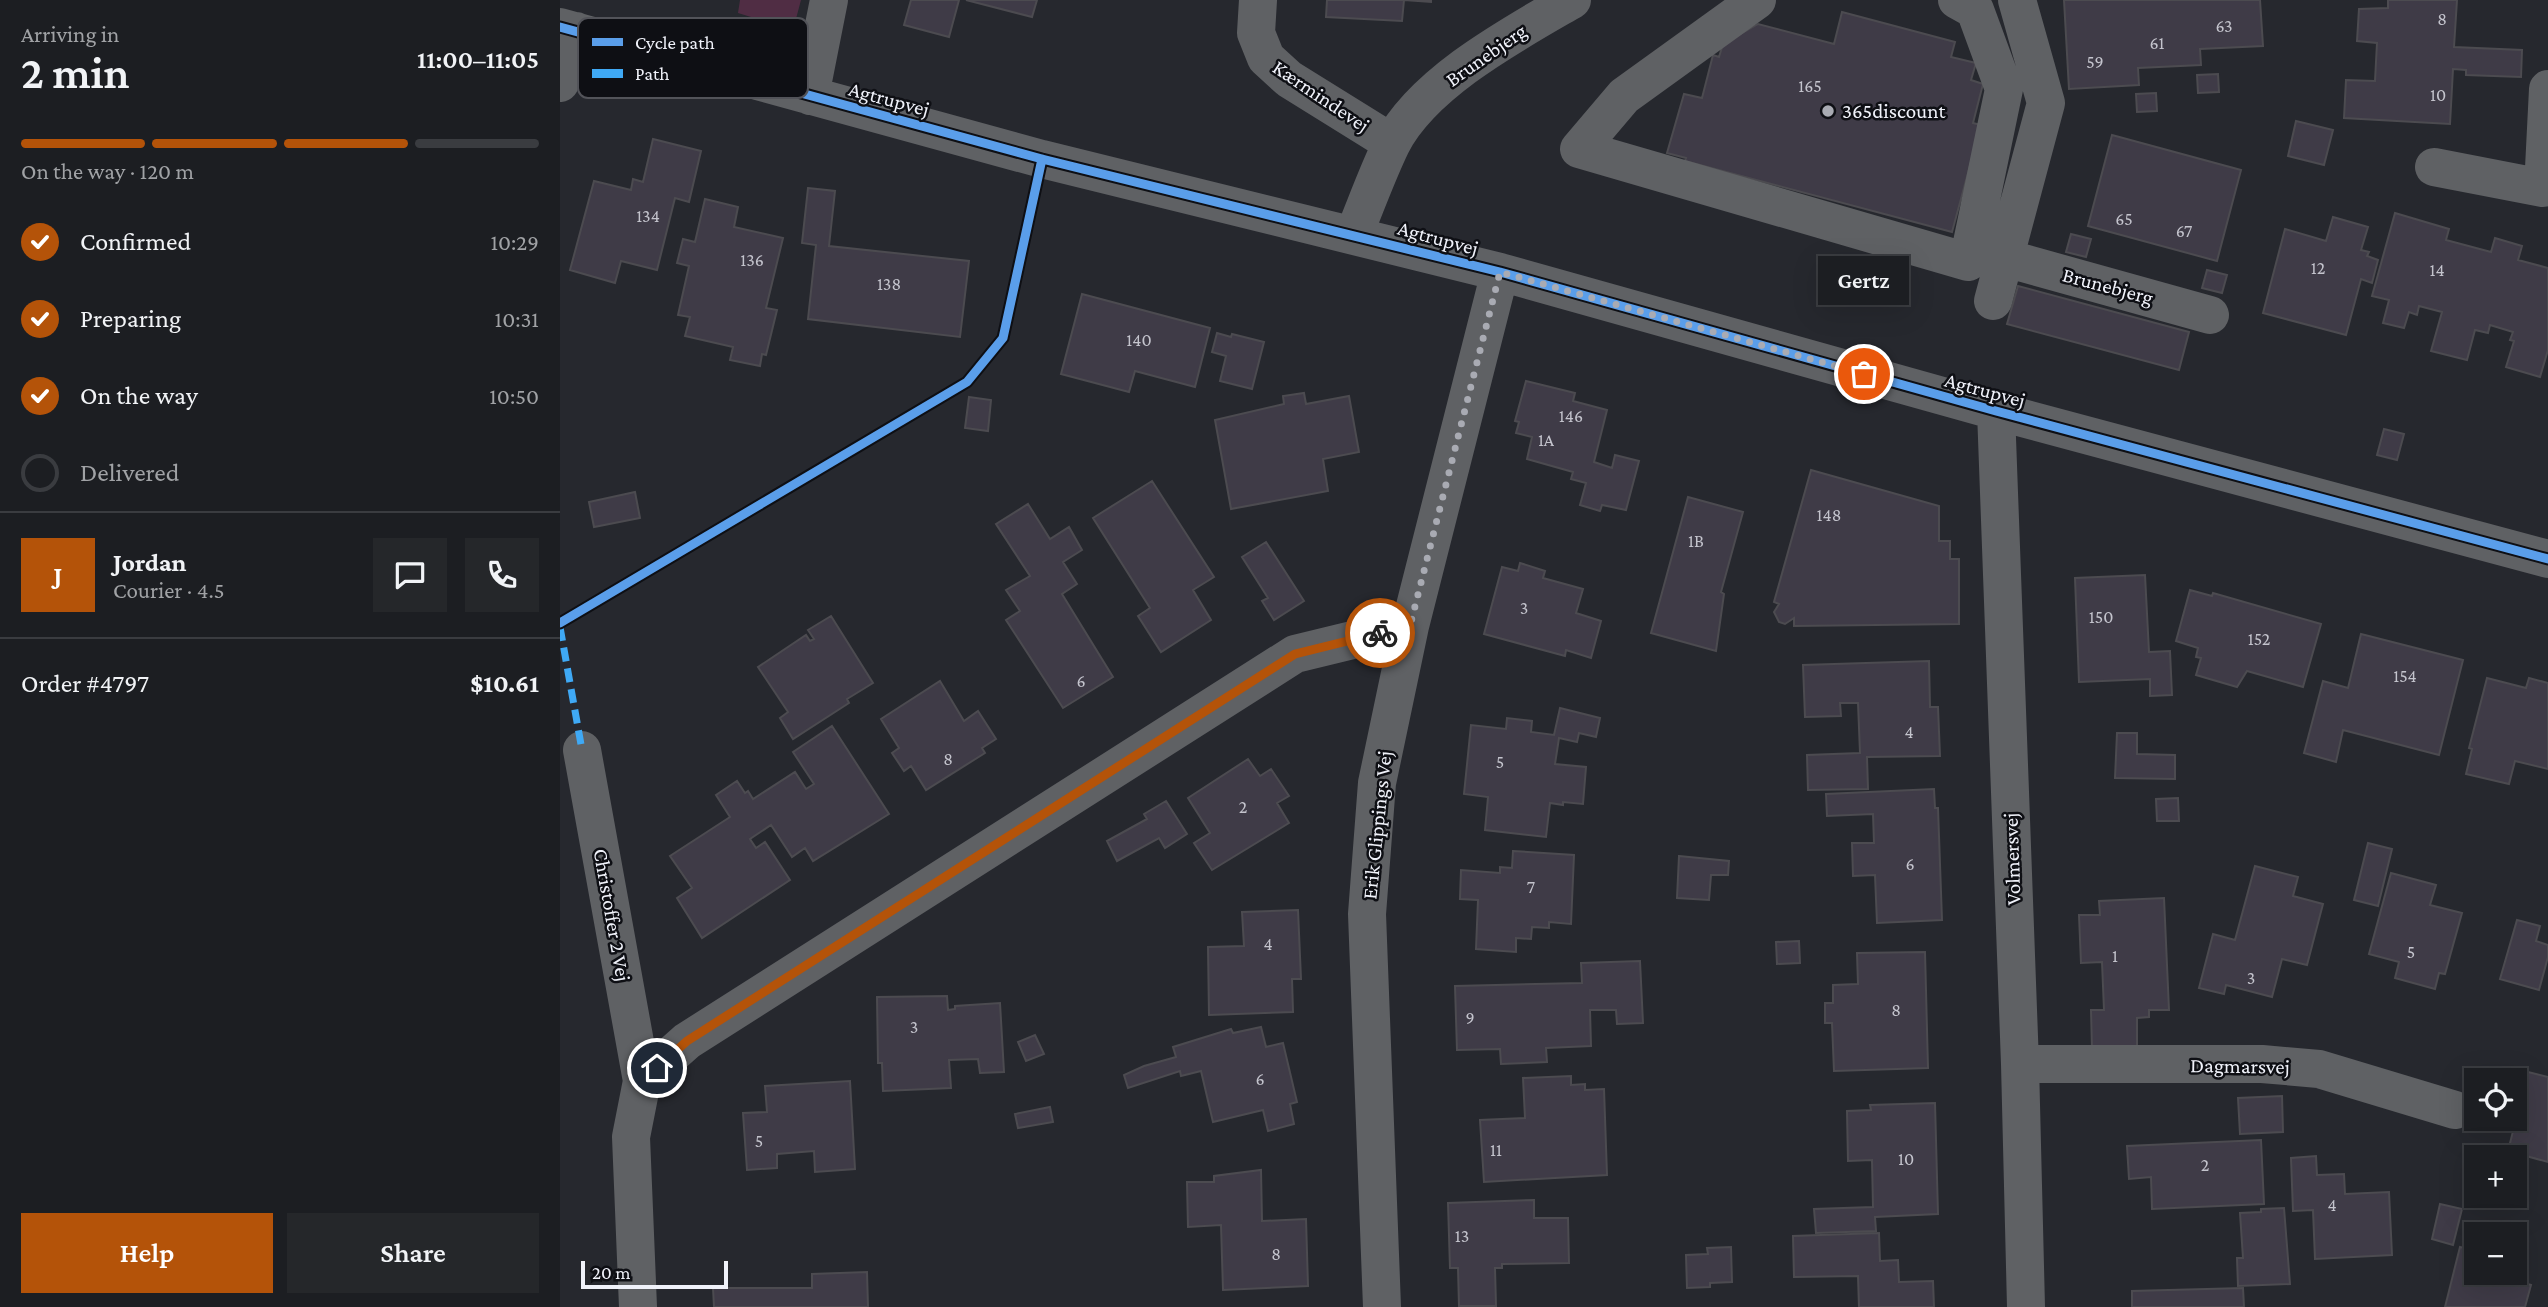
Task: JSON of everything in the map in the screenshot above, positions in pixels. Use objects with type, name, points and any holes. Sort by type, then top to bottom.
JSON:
[{"type":"street","points":[[810,96],[829,0]]},
{"type":"street","name":"Kærmindevej","points":[[1258,0],[1256,33],[1266,58],[1289,79],[1392,144]]},
{"type":"street","name":"Brunebjerg","points":[[1354,234],[1392,144],[1415,112],[1457,71],[1572,0]]},
{"type":"street","points":[[1757,0],[1624,96],[1578,149],[1968,262],[2004,89],[1975,10],[1957,0]]},
{"type":"street","points":[[1993,302],[2046,103],[2017,0]]},
{"type":"street","points":[[560,83],[568,29]]},
{"type":"street","points":[[2434,167],[2543,188],[2548,89]]},
{"type":"street","name":"Agtrupvej","points":[[810,96],[1042,159],[1500,272],[1996,411],[2548,559]]},
{"type":"street","name":"Brunebjerg","points":[[2005,258],[2210,315]]},
{"type":"street","name":"Erik Glippings Vej","points":[[1382,1307],[1367,914],[1377,783],[1410,626],[1500,272]]},
{"type":"street","name":"Volmersvej","points":[[1996,411],[2020,1064],[2026,1307]]},
{"type":"street","points":[[642,1081],[687,1041],[1295,654],[1410,626]]},
{"type":"street","name":"Christoffer 2 Vej","points":[[582,750],[642,1081],[631,1136],[638,1307]]},
{"type":"street","name":"Dagmarsvej","points":[[2020,1064],[2262,1065],[2319,1069],[2455,1110]]},
{"type":"shaded area","points":[[740,0],[801,0],[796,18],[754,18],[738,13]]},
{"type":"building","points":[[911,0],[959,0],[949,37],[904,25]]},
{"type":"building","points":[[966,0],[1037,0],[1032,17]]},
{"type":"building","points":[[1327,0],[1404,0],[1402,21],[1326,17]]},
{"type":"building","points":[[2064,0],[2260,0],[2263,46],[2200,49],[2201,65],[2138,68],[2139,85],[2069,89]]},
{"type":"building","points":[[2388,0],[2457,0],[2454,47],[2522,50],[2521,77],[2466,75],[2466,70],[2453,69],[2450,124],[2344,118],[2346,80],[2375,81],[2377,43],[2357,41],[2359,9],[2388,8]]},
{"type":"building","name":"365discount","points":[[1842,12],[1955,42],[1951,57],[1976,63],[1971,80],[1983,84],[1973,123],[1981,125],[1952,232],[1685,161],[1686,158],[1667,153],[1684,94],[1702,98],[1713,55],[1719,57],[1723,44],[1758,24],[1834,44]]},
{"type":"building","points":[[2218,74],[2219,92],[2198,93],[2197,75]]},
{"type":"building","points":[[2156,93],[2157,111],[2137,112],[2136,94]]},
{"type":"building","points":[[2296,121],[2333,130],[2324,165],[2288,156]]},
{"type":"building","points":[[2112,135],[2241,170],[2217,261],[2088,226]]},
{"type":"building","points":[[653,139],[701,151],[689,202],[675,198],[657,270],[621,261],[615,283],[570,270],[594,181],[631,190],[633,179],[643,182]]},
{"type":"building","points":[[808,188],[835,191],[829,246],[969,261],[960,337],[808,319],[816,245],[802,243]]},
{"type":"building","points":[[705,199],[738,207],[734,227],[783,238],[766,308],[777,310],[766,355],[762,354],[760,366],[730,360],[733,347],[685,336],[690,317],[678,315],[689,266],[677,263],[683,239],[695,242]]},
{"type":"building","points":[[2395,213],[2449,229],[2446,240],[2491,252],[2495,238],[2522,246],[2518,260],[2548,268],[2548,350],[2540,377],[2506,367],[2514,341],[2510,340],[2513,332],[2490,325],[2488,333],[2475,330],[2467,360],[2431,351],[2442,312],[2419,306],[2417,315],[2409,312],[2404,328],[2383,323],[2389,300],[2372,296]]},
{"type":"building","points":[[2333,217],[2368,227],[2361,250],[2369,252],[2367,256],[2378,260],[2372,283],[2361,279],[2346,335],[2263,313],[2285,229],[2326,241]]},
{"type":"building","points":[[2071,234],[2091,239],[2086,257],[2066,252]]},
{"type":"building","points":[[2207,270],[2227,275],[2222,293],[2202,288]]},
{"type":"building","points":[[2018,286],[2189,332],[2179,370],[2007,324]]},
{"type":"building","points":[[1082,294],[1210,328],[1195,387],[1135,371],[1129,392],[1061,374]]},
{"type":"building","points":[[1217,333],[1264,342],[1252,389],[1220,381],[1226,356],[1212,352]]},
{"type":"building","points":[[1526,381],[1575,393],[1573,401],[1607,410],[1594,462],[1612,468],[1615,455],[1639,461],[1626,510],[1602,505],[1600,511],[1580,505],[1586,483],[1571,479],[1573,472],[1527,459],[1532,437],[1516,433],[1519,422],[1515,421]]},
{"type":"building","points":[[1304,393],[1306,404],[1349,396],[1359,452],[1323,459],[1328,491],[1231,509],[1215,420],[1284,404],[1283,396]]},
{"type":"building","points":[[969,397],[991,400],[988,431],[965,428]]},
{"type":"building","points":[[2384,429],[2404,434],[2397,460],[2377,455]]},
{"type":"building","points":[[1811,470],[1939,506],[1939,541],[1950,541],[1950,559],[1959,559],[1959,624],[1794,626],[1794,618],[1785,624],[1779,622],[1774,612],[1779,604],[1774,602]]},
{"type":"building","points":[[1152,481],[1214,577],[1193,590],[1211,620],[1161,652],[1138,616],[1150,608],[1093,518]]},
{"type":"building","points":[[635,492],[640,518],[594,527],[589,502]]},
{"type":"building","points":[[1688,497],[1743,512],[1721,592],[1724,594],[1716,651],[1651,633]]},
{"type":"building","points":[[1028,504],[1050,539],[1069,527],[1082,550],[1063,562],[1077,584],[1062,594],[1113,677],[1063,708],[1006,620],[1020,611],[1006,590],[1030,576],[996,524]]},
{"type":"building","points":[[1266,542],[1304,601],[1274,620],[1262,601],[1268,598],[1242,557]]},
{"type":"building","points":[[1520,563],[1545,571],[1543,578],[1583,589],[1576,613],[1601,621],[1591,658],[1566,650],[1565,656],[1484,634],[1502,567],[1518,571]]},
{"type":"building","points":[[2145,575],[2149,652],[2170,651],[2172,695],[2150,696],[2150,679],[2079,682],[2075,578]]},
{"type":"building","points":[[2190,590],[2212,596],[2213,593],[2321,624],[2303,687],[2247,671],[2237,687],[2196,675],[2201,658],[2196,657],[2198,648],[2176,641]]},
{"type":"building","points":[[831,616],[873,683],[847,699],[849,703],[793,739],[780,718],[788,712],[758,667],[806,635],[810,641],[814,639],[808,630]]},
{"type":"building","points":[[2361,634],[2463,660],[2439,755],[2343,730],[2336,762],[2304,753],[2323,681],[2348,688]]},
{"type":"building","points":[[1929,661],[1930,707],[1938,707],[1940,756],[1867,757],[1868,789],[1808,790],[1807,755],[1860,753],[1858,703],[1840,703],[1841,716],[1805,717],[1803,665]]},
{"type":"building","points":[[2487,678],[2526,688],[2529,678],[2548,683],[2548,769],[2515,761],[2509,784],[2466,774],[2472,749],[2469,748]]},
{"type":"building","points":[[940,681],[964,721],[978,711],[996,739],[982,748],[985,753],[926,790],[911,766],[904,771],[892,753],[899,748],[881,719]]},
{"type":"building","points":[[1560,708],[1600,718],[1596,737],[1579,733],[1577,742],[1559,738],[1555,764],[1586,767],[1583,804],[1550,803],[1546,837],[1485,830],[1488,797],[1464,794],[1471,725],[1506,729],[1507,718],[1532,721],[1531,732],[1554,735]]},
{"type":"building","points":[[832,726],[889,814],[813,861],[805,848],[792,857],[771,825],[750,839],[756,848],[765,842],[790,880],[702,938],[677,898],[692,888],[670,856],[730,817],[716,795],[737,781],[753,799],[795,772],[806,789],[814,784],[793,752]]},
{"type":"building","points":[[2117,733],[2137,733],[2137,754],[2175,755],[2175,779],[2115,778]]},
{"type":"building","points":[[1248,759],[1260,776],[1271,769],[1289,796],[1277,803],[1289,823],[1212,870],[1194,843],[1210,833],[1188,798]]},
{"type":"building","points":[[1934,789],[1935,808],[1938,808],[1942,920],[1877,923],[1875,875],[1853,876],[1852,843],[1874,843],[1873,814],[1827,816],[1826,794]]},
{"type":"building","points":[[2178,798],[2179,821],[2157,821],[2156,799]]},
{"type":"building","points":[[1166,801],[1187,834],[1165,848],[1159,838],[1117,861],[1107,841],[1147,819],[1144,814]]},
{"type":"building","points":[[2368,843],[2392,849],[2378,906],[2354,900]]},
{"type":"building","points":[[1513,851],[1574,855],[1571,924],[1549,922],[1549,928],[1532,927],[1531,939],[1516,938],[1516,952],[1476,949],[1478,900],[1460,899],[1461,870],[1500,873],[1500,867],[1512,868]]},
{"type":"building","points":[[1679,856],[1729,861],[1728,875],[1711,875],[1709,900],[1677,898]]},
{"type":"building","points":[[2255,866],[2298,877],[2293,896],[2323,904],[2307,965],[2282,959],[2272,997],[2226,985],[2224,994],[2199,988],[2213,934],[2235,940]]},
{"type":"building","points":[[2391,873],[2436,885],[2430,905],[2462,913],[2445,974],[2439,973],[2435,989],[2395,978],[2399,962],[2369,954]]},
{"type":"building","points":[[2164,898],[2169,1010],[2149,1010],[2149,1017],[2137,1018],[2137,1046],[2092,1049],[2091,1010],[2104,1010],[2102,962],[2081,963],[2079,915],[2100,915],[2099,901]]},
{"type":"building","points":[[1298,910],[1301,979],[1292,979],[1293,1012],[1209,1015],[1208,947],[1244,946],[1242,912]]},
{"type":"building","points":[[2517,920],[2540,926],[2536,941],[2548,945],[2548,957],[2539,990],[2500,979]]},
{"type":"building","points":[[1799,941],[1800,963],[1777,964],[1776,942]]},
{"type":"building","points":[[1925,952],[1928,1068],[1834,1071],[1832,1023],[1825,1023],[1825,1003],[1833,1003],[1833,985],[1858,984],[1857,953]]},
{"type":"building","points":[[1640,961],[1643,1023],[1617,1024],[1616,1010],[1590,1010],[1591,1046],[1546,1048],[1547,1062],[1501,1064],[1500,1049],[1457,1050],[1455,986],[1582,983],[1581,963]]},
{"type":"building","points":[[947,996],[948,1010],[955,1009],[955,1006],[1000,1003],[1004,1072],[980,1073],[978,1059],[949,1060],[951,1088],[883,1091],[882,1063],[878,1063],[877,997]]},
{"type":"building","points":[[1261,1027],[1266,1047],[1283,1043],[1297,1102],[1290,1104],[1294,1124],[1268,1131],[1263,1110],[1213,1122],[1201,1071],[1181,1076],[1180,1071],[1128,1088],[1124,1075],[1176,1057],[1173,1047],[1231,1029],[1233,1033]]},
{"type":"building","points":[[1035,1035],[1044,1054],[1026,1061],[1018,1042]]},
{"type":"building","points":[[2528,1072],[2548,1077],[2548,1162],[2527,1156],[2527,1145],[2510,1145],[2513,1131],[2527,1131]]},
{"type":"building","points":[[1571,1076],[1571,1085],[1585,1084],[1585,1090],[1604,1089],[1607,1175],[1484,1182],[1480,1120],[1525,1118],[1523,1078]]},
{"type":"building","points":[[850,1081],[855,1169],[815,1172],[814,1151],[777,1154],[777,1168],[747,1170],[743,1113],[767,1112],[765,1086]]},
{"type":"building","points":[[2282,1096],[2283,1132],[2240,1134],[2238,1098]]},
{"type":"building","points":[[1935,1103],[1938,1214],[1875,1217],[1876,1231],[1816,1233],[1814,1209],[1873,1207],[1872,1160],[1848,1161],[1847,1111],[1871,1110],[1870,1105]]},
{"type":"building","points":[[1050,1107],[1053,1122],[1018,1128],[1015,1114]]},
{"type":"building","points":[[2261,1140],[2264,1204],[2152,1209],[2151,1177],[2129,1179],[2127,1146]]},
{"type":"building","points":[[2316,1156],[2317,1175],[2344,1174],[2345,1194],[2389,1192],[2392,1255],[2315,1259],[2313,1210],[2293,1211],[2291,1158]]},
{"type":"building","points":[[1261,1170],[1262,1221],[1306,1219],[1308,1286],[1223,1290],[1221,1225],[1188,1227],[1187,1182],[1214,1182],[1214,1176]]},
{"type":"building","points":[[1534,1200],[1534,1218],[1568,1218],[1569,1263],[1502,1264],[1502,1268],[1495,1268],[1496,1306],[1459,1306],[1458,1268],[1450,1268],[1448,1203]]},
{"type":"building","points":[[2440,1204],[2462,1209],[2453,1245],[2432,1239]]},
{"type":"building","points":[[2284,1208],[2290,1284],[2238,1286],[2237,1258],[2243,1258],[2240,1213]]},
{"type":"building","points":[[1879,1233],[1880,1261],[1898,1260],[1899,1282],[1933,1281],[1934,1307],[1859,1307],[1858,1276],[1794,1277],[1793,1236]]},
{"type":"building","points":[[1731,1247],[1732,1282],[1687,1288],[1686,1255],[1708,1254],[1707,1248]]},
{"type":"building","points":[[2460,1247],[2464,1248],[2464,1285],[2531,1285],[2525,1307],[2445,1307]]},
{"type":"building","points":[[867,1272],[868,1307],[714,1307],[713,1288],[812,1288],[812,1274]]},
{"type":"building","points":[[2243,1288],[2244,1307],[2132,1307],[2132,1291]]},
{"type":"marked path","points":[[560,627],[582,750]]},
{"type":"cycle path","points":[[560,27],[578,32]]},
{"type":"cycle path","points":[[808,95],[1042,159],[1500,272],[1996,411],[2548,559]]},
{"type":"cycle path","points":[[560,623],[967,382],[1003,338],[1042,159]]},
{"type":"way so far","points":[[1380,633],[1410,626],[1500,272],[1864,374]]},
{"type":"place","name":"365discount","points":[[1828,111]]},
{"type":"place","name":"Gertz","points":[[1864,374]]},
{"type":"route","points":[[657,1068],[687,1041],[1295,654],[1380,633]]}]
